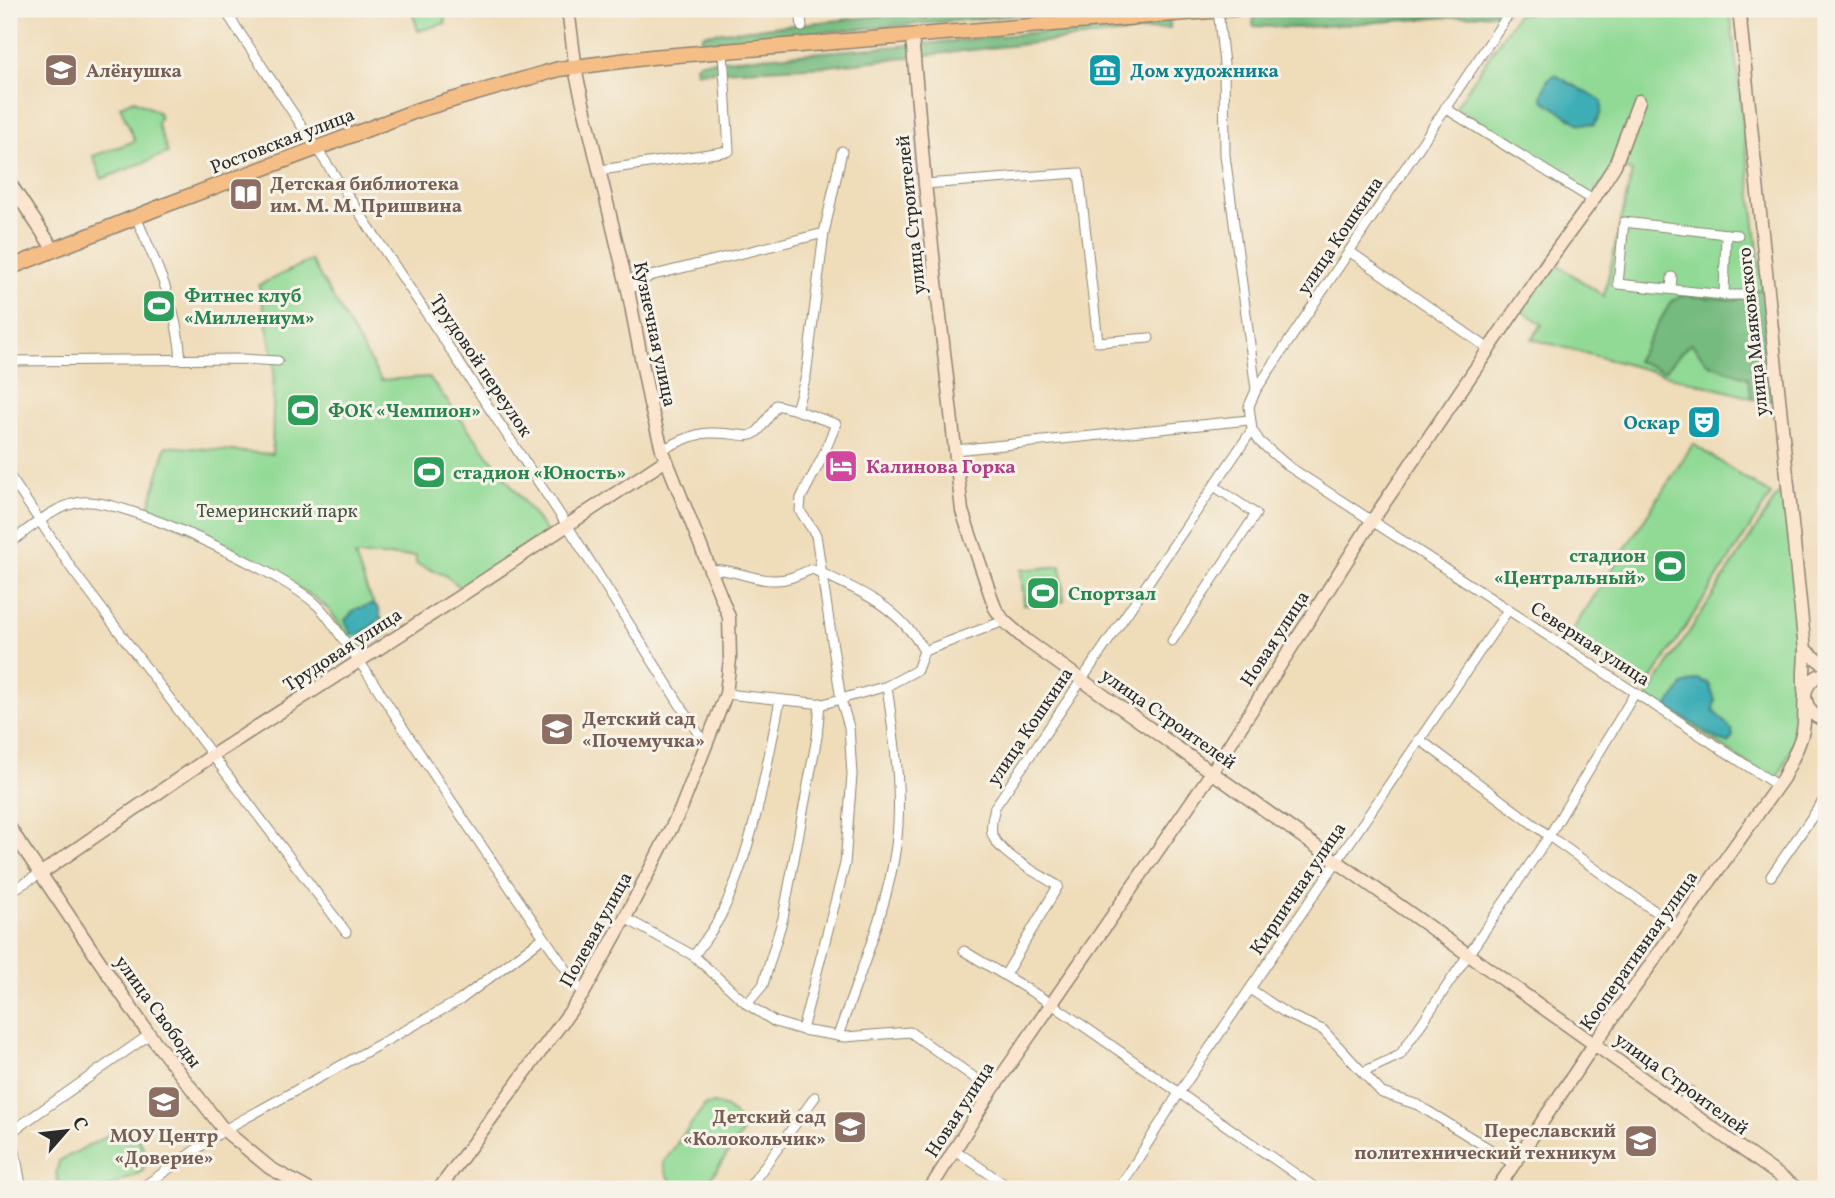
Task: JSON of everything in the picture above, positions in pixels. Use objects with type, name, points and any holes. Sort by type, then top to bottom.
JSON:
[{"type":"main road","name":"Ростовская улица","points":[[9,268],[421,108],[575,67],[652,57],[1235,9]]},
{"type":"street","name":"Трудовой переулок","points":[[224,9],[567,526],[706,746]]},
{"type":"street","name":"Кузнечная улица","points":[[568,9],[575,67],[601,170],[664,454],[729,617],[730,659]]},
{"type":"street","points":[[800,9],[802,27]]},
{"type":"street","name":"улица Кошкина","points":[[1005,975],[1058,886],[1000,848],[992,834],[991,820],[995,807],[1252,430],[1249,406],[1256,390],[1512,9]]},
{"type":"street","name":"улица Маяковского","points":[[1739,9],[1805,650],[1803,731]]},
{"type":"street","points":[[1218,10],[1224,64],[1225,155],[1256,390]]},
{"type":"street","name":"улица Строителей","points":[[912,36],[925,184],[962,511],[995,608],[1004,621],[1027,641],[1798,1189]]},
{"type":"street","points":[[601,170],[729,151],[723,52]]},
{"type":"street","name":"Новая улица","points":[[930,1189],[992,1090],[1212,772],[1372,521],[1593,200],[1615,165],[1639,102]]},
{"type":"street","points":[[1445,108],[1593,200]]},
{"type":"street","points":[[796,411],[806,376],[824,233],[842,151]]},
{"type":"street","points":[[925,184],[1079,173],[1098,342],[1149,338]]},
{"type":"street","points":[[9,182],[54,250]]},
{"type":"street","points":[[136,217],[159,265],[170,297],[179,330],[181,359]]},
{"type":"street","points":[[1738,235],[1694,235],[1675,228],[1624,222],[1618,284],[1742,295]]},
{"type":"street","points":[[1655,237],[1656,225]]},
{"type":"street","points":[[1674,239],[1675,228]]},
{"type":"street","points":[[628,290],[650,276],[824,233]]},
{"type":"street","points":[[1724,295],[1726,234]]},
{"type":"street","points":[[1349,251],[1489,349]]},
{"type":"street","points":[[1651,287],[1653,275]]},
{"type":"street","points":[[1671,289],[1672,277]]},
{"type":"street","points":[[1693,291],[1694,278]]},
{"type":"street","points":[[9,361],[278,361]]},
{"type":"street","points":[[664,454],[706,432],[750,436],[760,432],[776,405],[836,424],[801,498],[800,511],[816,535],[841,700],[849,727],[852,775],[845,864],[802,1030]]},
{"type":"street","points":[[955,450],[1249,419]]},
{"type":"street","name":"Северная улица","points":[[1252,430],[1260,442],[1288,466],[1777,786]]},
{"type":"street","name":"Трудовая улица","points":[[40,874],[213,755],[567,526],[664,454]]},
{"type":"street","points":[[9,475],[39,522],[346,932]]},
{"type":"street","points":[[1172,641],[1256,514],[1214,486]]},
{"type":"street","points":[[9,544],[55,512],[84,502],[115,507],[177,529],[251,564],[319,606],[360,661],[455,808],[583,994]]},
{"type":"street","points":[[711,570],[725,569],[775,581],[812,569],[841,580],[888,608],[914,632],[925,651]]},
{"type":"street","name":"Кирпичная улица","points":[[1119,1189],[1179,1093],[1508,610]]},
{"type":"street","points":[[726,694],[820,704],[841,700],[887,686],[917,670],[925,651],[1004,621]]},
{"type":"street","points":[[1805,650],[1826,666]]},
{"type":"street","name":"Полевая улица","points":[[439,1189],[583,994],[625,918],[680,811],[726,694],[730,659]]},
{"type":"street","points":[[1826,673],[1810,682],[1805,692],[1805,704],[1810,712],[1826,721]]},
{"type":"street","points":[[838,1036],[884,903],[896,845],[899,810],[887,686]]},
{"type":"street","points":[[1363,1072],[1400,1055],[1549,836],[1635,693]]},
{"type":"street","points":[[694,956],[723,913],[745,852],[764,781],[780,699]]},
{"type":"street","points":[[747,1004],[763,985],[783,918],[817,737],[820,704]]},
{"type":"street","points":[[1803,731],[1826,721]]},
{"type":"street","name":"Кооперативная улица","points":[[1497,1189],[1595,1044],[1783,778],[1803,731]]},
{"type":"street","points":[[1419,739],[1677,927]]},
{"type":"street","points":[[1771,876],[1826,797]]},
{"type":"street","name":"улица Свободы","points":[[9,827],[149,1035],[224,1130],[270,1168],[307,1189]]},
{"type":"street","points":[[9,892],[40,874]]},
{"type":"street","points":[[625,918],[694,956],[747,1004],[775,1022],[838,1036],[910,1032],[992,1090]]},
{"type":"street","points":[[140,1189],[224,1130],[460,1000],[544,937]]},
{"type":"street","points":[[964,951],[1052,1004],[1317,1189]]},
{"type":"street","points":[[1250,989],[1287,1014],[1322,1030],[1381,1093],[1418,1105],[1514,1164]]},
{"type":"street","points":[[11,1132],[149,1035]]},
{"type":"street","points":[[1681,1106],[1690,1091]]},
{"type":"street","points":[[748,1189],[815,1097]]},
{"type":"street","points":[[9,1118],[21,1185]]},
{"type":"street","points":[[955,1150],[1011,1189]]},
{"type":"green space","points":[[442,9],[446,23],[418,31],[413,14]]},
{"type":"green space","points":[[947,9],[1088,9],[704,43],[701,39],[704,34]]},
{"type":"green space","points":[[1308,9],[1507,9],[1505,13],[1294,28],[1253,26],[1254,14]]},
{"type":"green space","points":[[1569,9],[1730,9],[1775,397],[1752,398],[1532,339],[1542,324],[1518,308],[1550,260],[1604,296],[1632,172],[1615,165],[1591,198],[1456,107],[1517,14]]},
{"type":"green space","points":[[1161,19],[1170,22],[1170,28],[828,66],[697,72],[696,65],[699,62],[924,44]]},
{"type":"green space","points":[[134,100],[158,112],[160,118],[157,123],[168,153],[102,179],[93,156],[135,141],[120,106]]},
{"type":"green space","name":"Темеринский парк","points":[[311,260],[381,380],[429,377],[549,535],[465,591],[445,575],[416,564],[416,556],[355,556],[367,590],[389,633],[359,651],[329,610],[315,598],[252,560],[148,512],[166,446],[272,454],[274,362],[259,285]]},
{"type":"green space","points":[[1764,289],[1774,394],[1772,401],[1752,399],[1748,378],[1707,363],[1691,343],[1664,371],[1636,361],[1671,302],[1681,295],[1736,300],[1743,298],[1745,291]]},
{"type":"green space","name":"стадион «Центральный»","points":[[1693,444],[1771,495],[1646,688],[1568,637]]},
{"type":"green space","points":[[1779,493],[1786,498],[1802,650],[1800,730],[1776,782],[1647,697]]},
{"type":"green space","name":"Спортзал","points":[[1061,566],[1064,601],[1024,605],[1021,570]]},
{"type":"green space","points":[[716,1104],[734,1114],[742,1133],[703,1189],[677,1185],[668,1177],[663,1163],[705,1105]]},
{"type":"green space","points":[[122,1128],[139,1139],[142,1145],[145,1157],[143,1171],[106,1189],[61,1189],[56,1174],[59,1161]]},
{"type":"water","points":[[1555,75],[1602,101],[1601,113],[1594,125],[1578,123],[1543,100],[1548,79]]},
{"type":"water","points":[[373,604],[379,609],[380,617],[376,623],[358,635],[351,634],[345,620],[356,609]]},
{"type":"water","points":[[1699,679],[1709,684],[1715,700],[1713,710],[1732,730],[1733,736],[1728,743],[1667,707],[1683,685]]},
{"type":"place","name":"Алёнушка","points":[[61,70]]},
{"type":"place","name":"Дом художника","points":[[1105,70]]},
{"type":"place","name":"Детская библиотека им. М. М. Пришвина","points":[[246,194]]},
{"type":"place","name":"Фитнес клуб «Миллениум»","points":[[159,306]]},
{"type":"place","name":"ФОК «Чемпион»","points":[[303,410]]},
{"type":"place","name":"Оскар","points":[[1704,422]]},
{"type":"place","name":"Калинова Горка","points":[[841,466]]},
{"type":"place","name":"стадион «Юность»","points":[[429,472]]},
{"type":"place","name":"стадион «Центральный»","points":[[1670,566]]},
{"type":"place","name":"Спортзал","points":[[1043,593]]},
{"type":"place","name":"Детский сад «Почемучка»","points":[[557,729]]},
{"type":"place","name":"МОУ Центр «Доверие»","points":[[164,1102]]},
{"type":"place","name":"Детский сад «Колокольчик»","points":[[850,1127]]},
{"type":"place","name":"Переславский политехнический техникум","points":[[1641,1141]]}]
